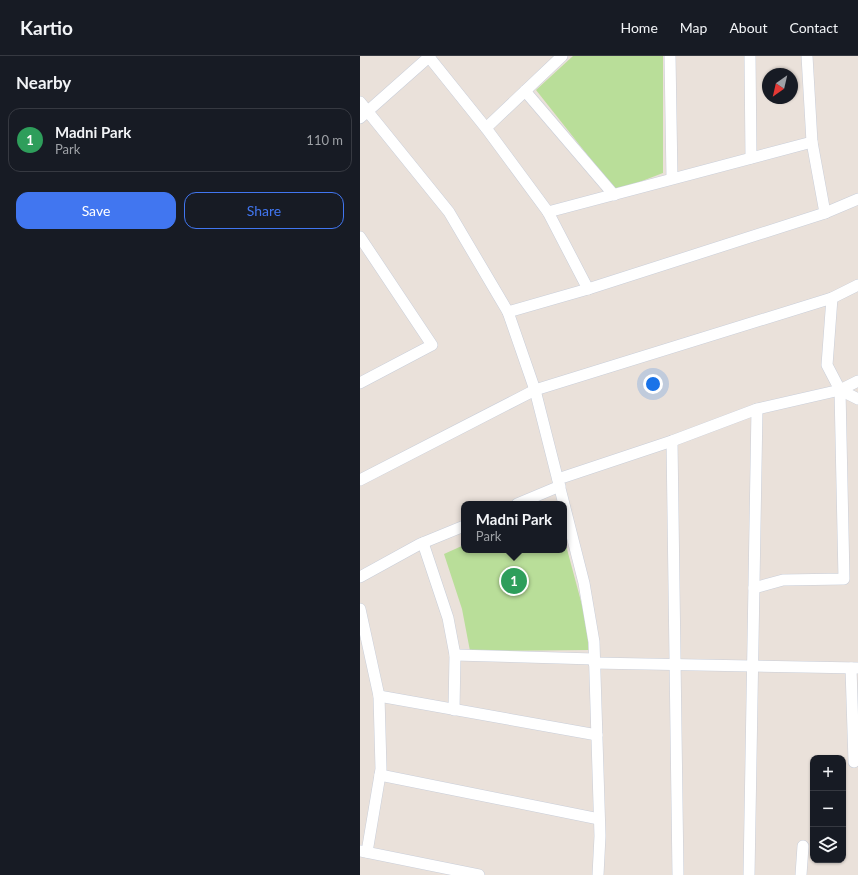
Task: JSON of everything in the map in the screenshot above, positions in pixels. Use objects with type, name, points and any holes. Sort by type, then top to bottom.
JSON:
[{"type":"street","points":[[486,128],[562,56]]},
{"type":"street","points":[[670,56],[672,178]]},
{"type":"street","points":[[750,56],[751,158]]},
{"type":"street","points":[[807,56],[812,142],[825,213]]},
{"type":"street","points":[[364,115],[429,57],[486,128],[548,212],[588,289]]},
{"type":"street","points":[[525,91],[614,195]]},
{"type":"street","points":[[360,102],[364,115],[448,212],[508,312],[535,390],[564,501]]},
{"type":"street","points":[[548,212],[812,142]]},
{"type":"street","points":[[508,312],[588,289],[825,213],[858,199]]},
{"type":"street","points":[[360,237],[432,345],[360,383]]},
{"type":"street","points":[[360,480],[535,390],[832,298],[858,285]]},
{"type":"street","points":[[754,588],[783,580],[844,579],[840,390],[827,365],[832,298]]},
{"type":"street","points":[[523,501],[559,482],[757,409],[840,390],[858,381]]},
{"type":"street","points":[[840,390],[858,399]]},
{"type":"street","points":[[749,875],[757,409]]},
{"type":"street","points":[[672,440],[678,875]]},
{"type":"street","points":[[567,514],[584,583],[594,642],[599,819],[598,875]]},
{"type":"street","points":[[360,578],[423,543],[461,527]]},
{"type":"street","points":[[423,543],[448,618],[455,655],[454,710]]},
{"type":"street","points":[[360,609],[379,696],[380,775],[363,851],[479,875]]},
{"type":"street","points":[[455,655],[675,665],[855,668],[854,762]]},
{"type":"street","points":[[379,696],[597,735]]},
{"type":"street","points":[[380,775],[599,819]]},
{"type":"street","points":[[801,875],[803,846]]},
{"type":"green space","points":[[573,56],[663,56],[663,173],[616,191],[536,90]]},
{"type":"green space","points":[[461,546],[461,553],[567,553],[567,549],[586,620],[589,650],[470,651],[462,609],[444,554]]},
{"type":"place","name":"Madni Park","points":[[514,581]]}]
